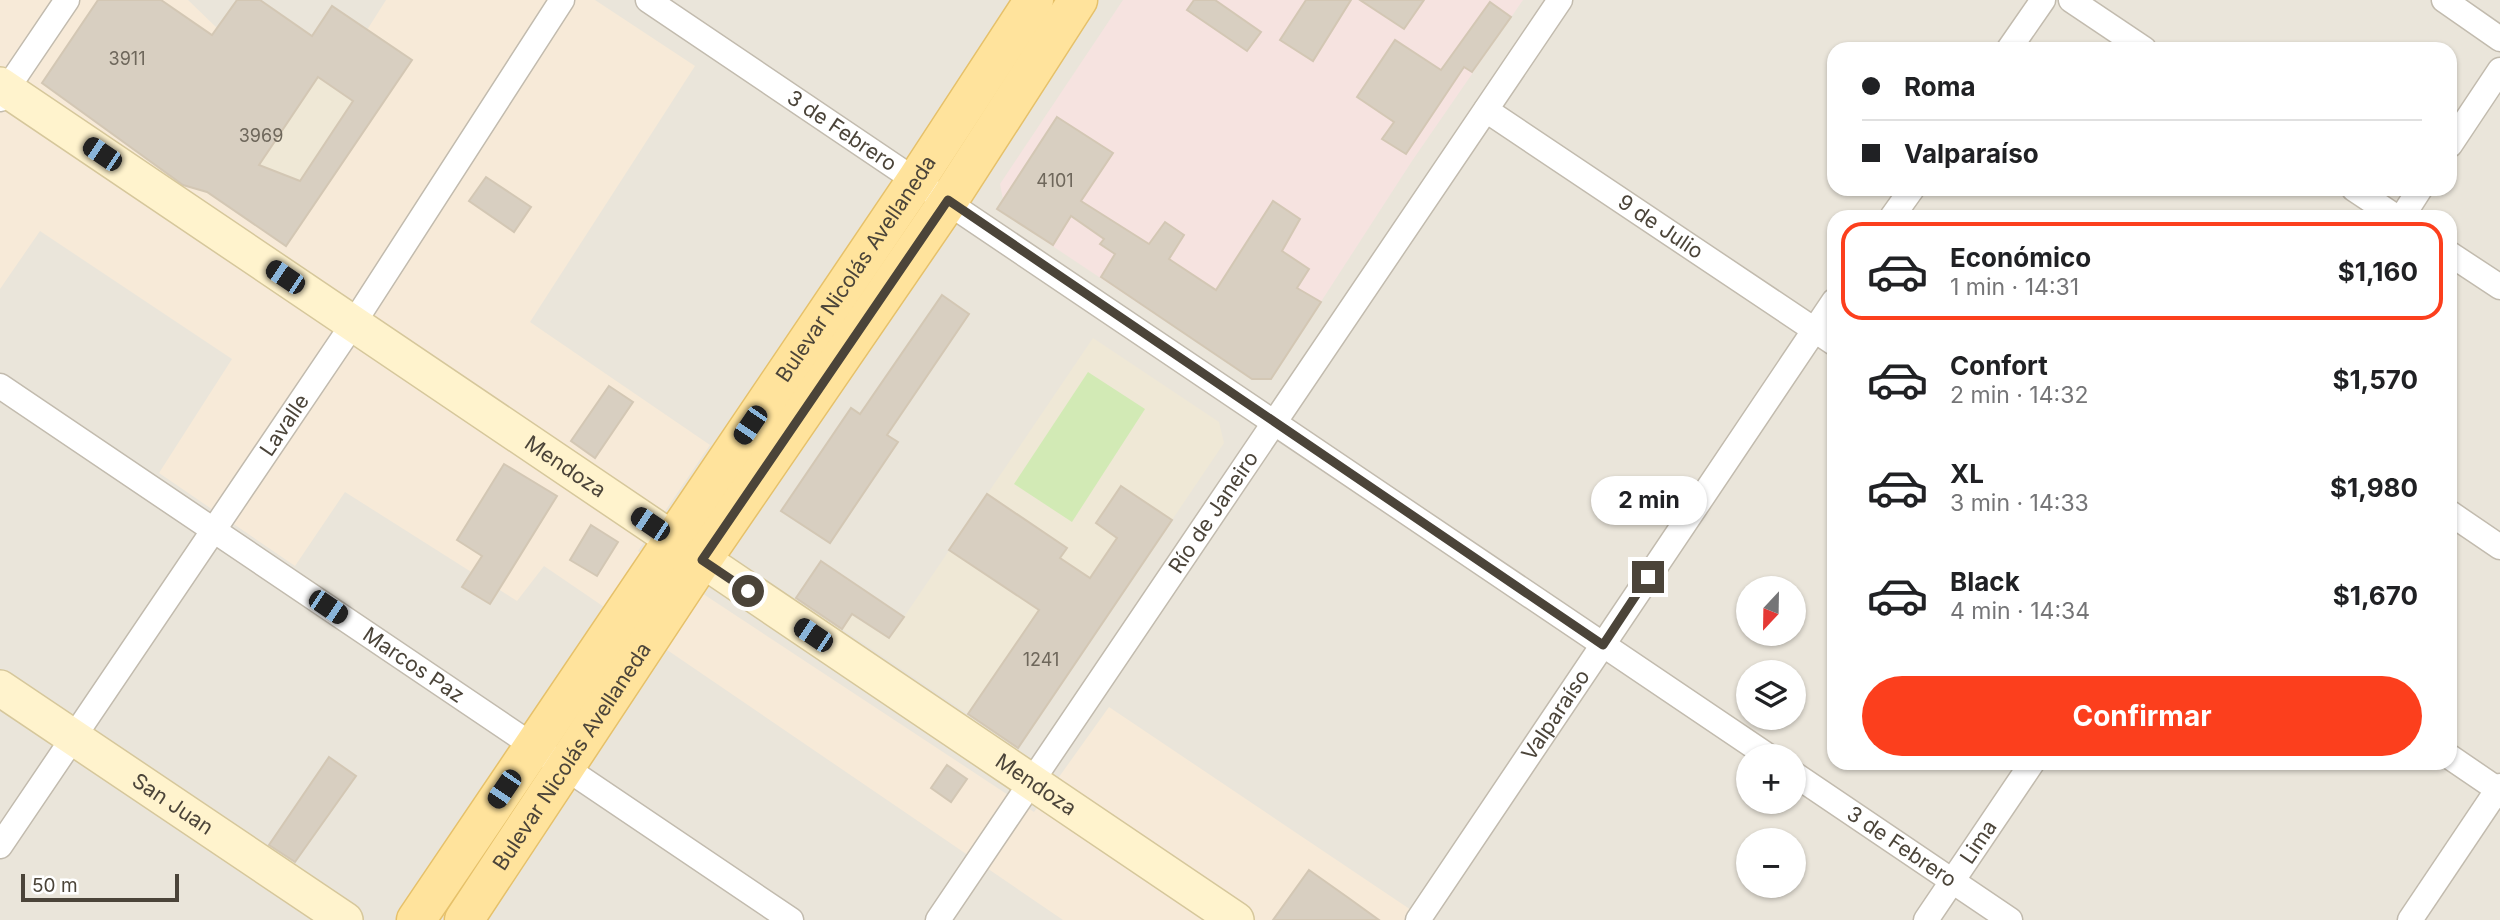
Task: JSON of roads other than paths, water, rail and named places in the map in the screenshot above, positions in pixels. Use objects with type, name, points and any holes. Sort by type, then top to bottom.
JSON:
[{"type":"main road","name":"Bulevar Nicolás Avellaneda","points":[[464,920],[565,767],[687,550],[917,179],[1034,0]]},
{"type":"main road","name":"Bulevar Nicolás Avellaneda","points":[[416,920],[533,745],[687,550],[948,200],[1078,0]]},
{"type":"main road","name":"Mendoza","points":[[2,91],[353,324],[1236,920]]},
{"type":"main road","name":"San Juan","points":[[0,688],[345,920]]},
{"type":"street","points":[[2,91],[67,0]]},
{"type":"street","name":"Lavalle","points":[[0,846],[353,324],[562,0]]},
{"type":"street","name":"3 de Febrero","points":[[648,0],[917,179],[1750,744]]},
{"type":"street","name":"Río de Janeiro","points":[[938,920],[1560,0]]},
{"type":"street","points":[[2014,42],[2043,0]]},
{"type":"street","points":[[2071,0],[2134,42]]},
{"type":"street","points":[[2444,0],[2500,38]]},
{"type":"street","points":[[2457,134],[2500,70]]},
{"type":"street","name":"9 de Julio","points":[[1486,110],[1824,337]]},
{"type":"street","points":[[2364,196],[2386,210]]},
{"type":"street","points":[[2457,259],[2500,288]]},
{"type":"street","name":"Valparaíso","points":[[1418,920],[1603,645],[1824,337]]},
{"type":"street","name":"Marcos Paz","points":[[0,386],[791,920]]},
{"type":"street","points":[[2457,518],[2500,547]]},
{"type":"street","points":[[2410,920],[2499,789],[2457,762]]},
{"type":"street","name":"Lima","points":[[1926,920],[2027,770]]},
{"type":"street","name":"3 de Febrero","points":[[1806,782],[2010,920]]}]
